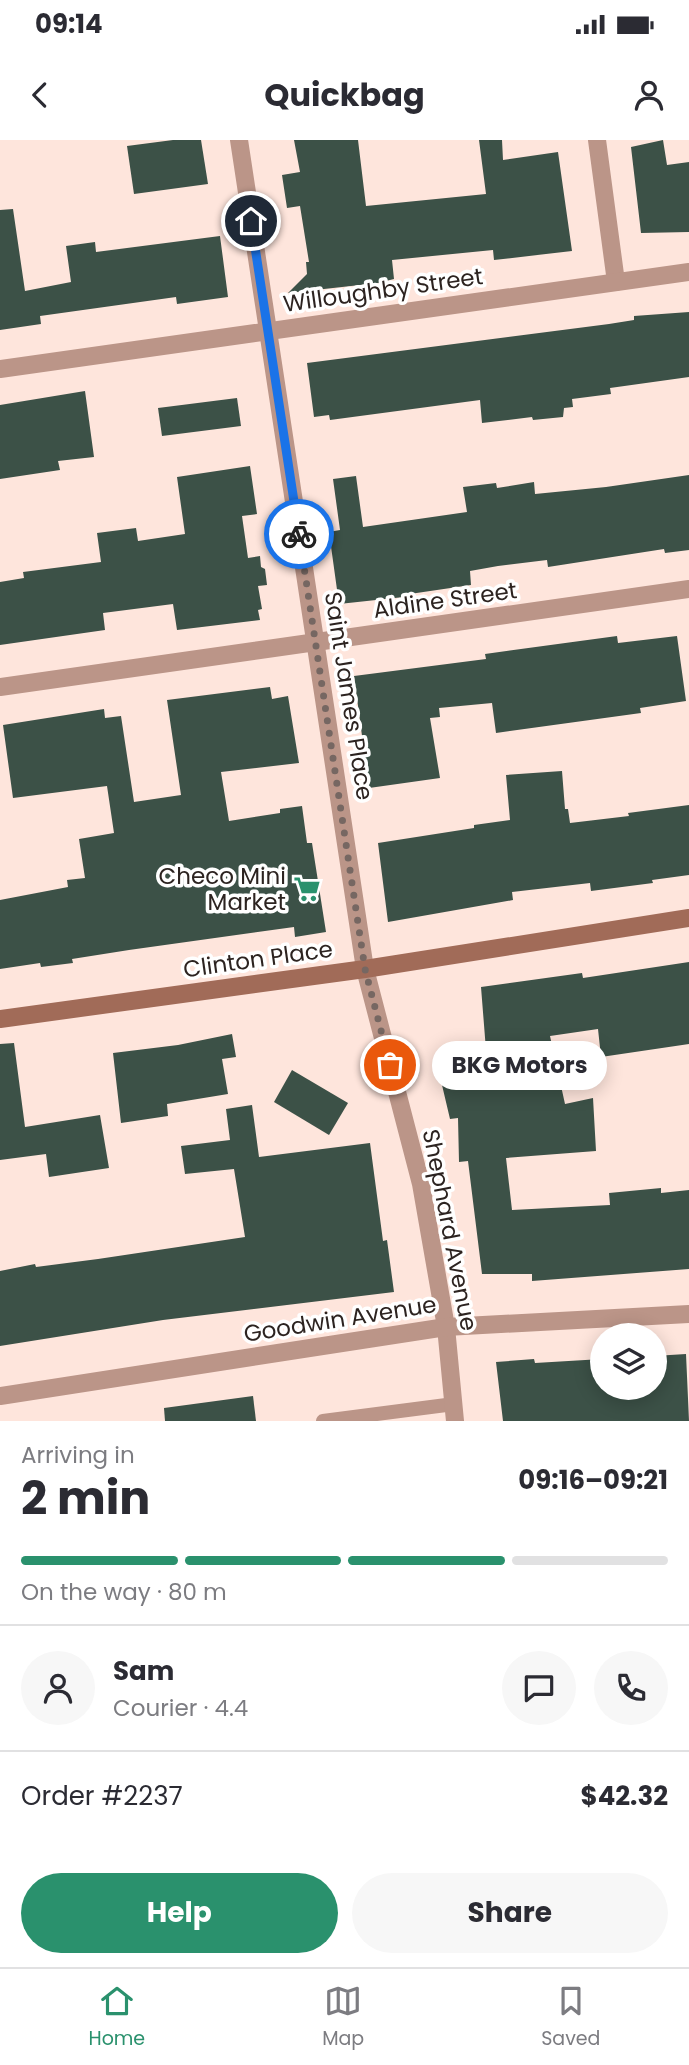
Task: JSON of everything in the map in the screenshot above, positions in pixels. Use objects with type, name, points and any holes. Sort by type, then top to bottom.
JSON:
[{"type":"street","name":"Saint James Place","points":[[239,140],[365,969]]},
{"type":"street","points":[[597,140],[616,282]]},
{"type":"street","name":"Willoughby Street","points":[[0,369],[689,272]]},
{"type":"street","name":"Aldine Street","points":[[0,687],[689,589]]},
{"type":"street","name":"Clinton Place","points":[[0,1019],[365,969],[689,918]]},
{"type":"street","name":"Shephard Avenue","points":[[365,969],[421,1184],[446,1327],[454,1413]]},
{"type":"street","name":"Goodwin Avenue","points":[[0,1396],[446,1327],[689,1314]]},
{"type":"lane","points":[[323,1421],[454,1413]]},
{"type":"building","points":[[173,140],[201,140],[208,184],[134,194],[127,146]]},
{"type":"building","points":[[294,140],[358,140],[366,206],[486,194],[479,140],[502,140],[503,160],[558,152],[572,251],[494,260],[493,250],[392,260],[394,279],[288,293],[307,274],[306,262],[309,262],[300,206],[287,208],[282,175],[300,172]]},
{"type":"building","points":[[663,140],[667,165],[689,162],[689,232],[641,233],[631,147]]},
{"type":"building","points":[[13,209],[25,291],[71,282],[66,246],[95,242],[96,252],[220,236],[228,297],[177,304],[176,297],[40,316],[41,324],[0,330],[0,210]]},
{"type":"building","points":[[689,312],[689,377],[610,388],[611,394],[572,399],[573,407],[564,408],[563,417],[533,420],[532,417],[482,423],[480,400],[330,420],[329,415],[314,417],[307,363],[609,324],[634,320],[634,316]]},
{"type":"building","points":[[85,391],[94,457],[58,461],[60,470],[0,479],[0,405]]},
{"type":"building","points":[[237,398],[241,426],[162,436],[158,408]]},
{"type":"building","points":[[250,466],[257,514],[242,516],[248,558],[260,556],[261,567],[265,569],[267,585],[258,586],[262,609],[258,610],[260,620],[177,630],[173,604],[103,613],[105,630],[0,645],[0,582],[24,578],[23,572],[101,562],[97,533],[136,528],[138,541],[185,534],[177,477]]},
{"type":"building","points":[[689,475],[689,550],[665,553],[664,549],[548,567],[547,560],[498,566],[470,571],[471,585],[403,595],[404,597],[339,604],[329,532],[340,530],[333,479],[356,476],[363,527],[467,512],[463,487],[496,483],[497,488],[534,482],[535,494]]},
{"type":"building","points":[[617,636],[618,643],[677,636],[686,701],[640,708],[641,713],[496,733],[492,703],[439,708],[440,717],[430,718],[440,778],[369,788],[354,676],[486,659],[485,654]]},
{"type":"building","points":[[270,687],[272,699],[288,696],[299,763],[221,772],[229,821],[280,813],[280,809],[302,806],[307,843],[312,843],[326,932],[295,937],[294,927],[72,959],[73,963],[41,967],[40,963],[0,969],[0,900],[68,887],[67,880],[85,878],[79,839],[114,833],[107,786],[13,798],[3,725],[104,709],[105,718],[121,716],[134,802],[181,795],[167,700]]},
{"type":"building","points":[[562,771],[565,809],[568,809],[570,823],[689,805],[689,875],[591,891],[590,883],[512,892],[513,900],[388,922],[378,843],[510,820],[506,775]]},
{"type":"building","points":[[689,962],[689,1044],[601,1057],[598,1029],[550,1036],[565,1104],[593,1098],[596,1151],[506,1158],[512,1210],[610,1205],[609,1193],[661,1188],[661,1193],[689,1190],[689,1269],[532,1281],[532,1274],[482,1274],[468,1161],[459,1162],[458,1118],[450,1119],[442,1085],[476,1077],[470,1053],[486,1050],[481,987],[582,973],[583,978]]},
{"type":"building","points":[[232,1034],[236,1057],[222,1059],[228,1094],[167,1104],[168,1116],[121,1123],[113,1053],[178,1045]]},
{"type":"building","points":[[14,1043],[25,1127],[100,1115],[109,1168],[49,1177],[46,1154],[0,1160],[0,1044]]},
{"type":"building","points":[[292,1070],[348,1103],[329,1135],[274,1102]]},
{"type":"building","points":[[252,1105],[259,1157],[370,1143],[383,1241],[387,1240],[394,1292],[163,1320],[0,1346],[0,1271],[35,1264],[36,1267],[245,1237],[234,1169],[185,1174],[181,1146],[230,1140],[226,1109]]},
{"type":"building","points":[[686,1354],[689,1421],[503,1421],[496,1362],[590,1360],[590,1400],[667,1400],[667,1355]]},
{"type":"building","points":[[253,1396],[256,1421],[165,1421],[164,1408]]},
{"type":"way so far","points":[[299,534],[365,969],[390,1065]]},
{"type":"place","name":"Checo Mini Market","points":[[307,889]]},
{"type":"place","name":"BKG Motors","points":[[390,1065]]},
{"type":"route","points":[[251,221],[299,534]]}]
